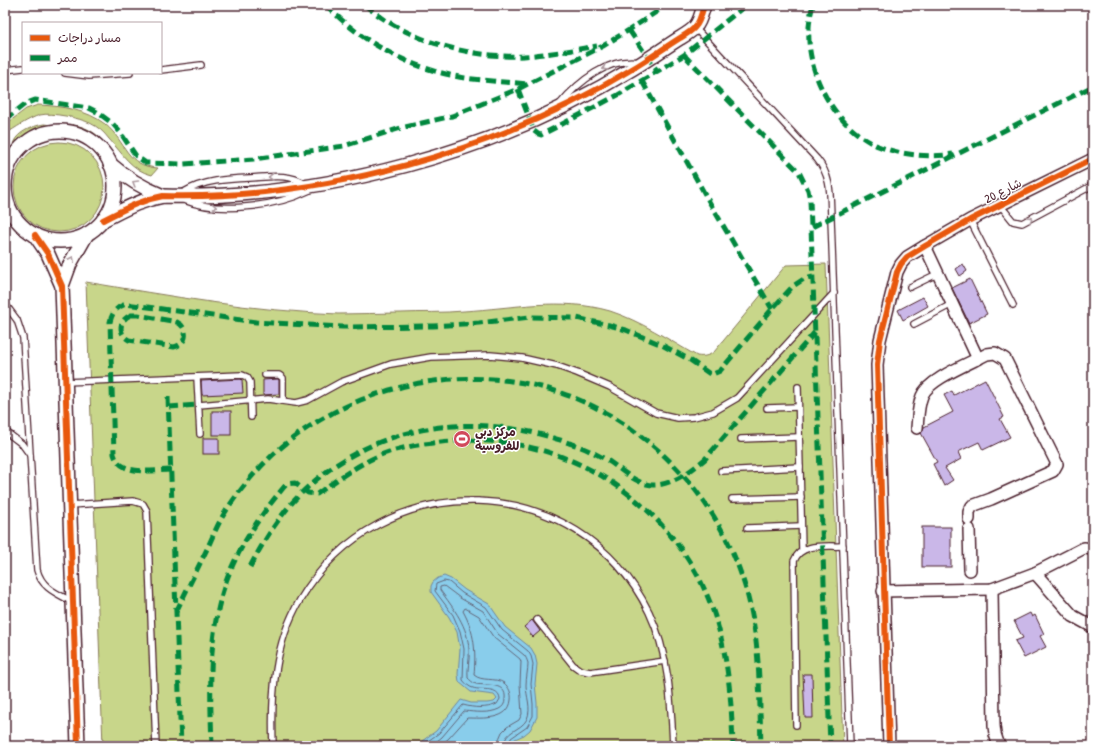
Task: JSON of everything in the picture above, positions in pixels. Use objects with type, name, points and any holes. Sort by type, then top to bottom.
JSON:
[{"type":"street","points":[[78,746],[62,286],[70,264],[87,234],[103,220],[136,203],[163,196],[232,195],[314,184],[378,172],[460,149],[493,137],[554,111],[598,89],[643,62],[695,28],[704,5]]},
{"type":"street","points":[[5,155],[20,149],[34,138],[42,134],[56,132],[78,134],[94,143],[110,164],[113,172],[115,190],[111,207],[103,220]]},
{"type":"street","points":[[20,149],[10,164],[6,177],[5,190],[7,206],[20,224],[35,235],[48,240],[71,240],[87,234]]},
{"type":"street","name":"شارع 20","points":[[889,746],[883,591],[878,352],[897,272],[907,257],[970,220],[1093,159]]},
{"type":"street","points":[[110,164],[140,186],[163,196]]},
{"type":"street","points":[[35,235],[48,254],[62,286]]},
{"type":"street","points":[[925,246],[978,359]]},
{"type":"street","points":[[917,428],[922,397],[928,386],[933,382],[991,353],[999,354],[1005,359],[1057,464],[1053,471],[991,500],[972,506],[969,512],[970,570]]},
{"type":"street","points":[[883,591],[992,590],[1035,573],[1084,548],[1093,549]]},
{"type":"street","points":[[1035,573],[1073,616],[1093,627]]},
{"type":"street","points":[[992,590],[994,726],[999,746]]},
{"type":"lane","points":[[695,28],[817,159],[824,169],[829,182],[850,746]]},
{"type":"lane","points":[[162,70],[201,65]]},
{"type":"lane","points":[[5,70],[22,68]]},
{"type":"lane","points":[[73,74],[89,76],[116,74]]},
{"type":"lane","points":[[1000,205],[1013,221],[1022,223],[1093,185]]},
{"type":"lane","points":[[970,220],[1013,305]]},
{"type":"lane","points":[[910,287],[938,274]]},
{"type":"lane","points":[[199,405],[268,399],[296,403],[302,402],[353,377],[372,370],[404,362],[452,355],[490,355],[522,358],[557,366],[610,388],[656,413],[678,418],[694,417],[713,412],[737,398],[834,293]]},
{"type":"lane","points":[[5,304],[17,320],[23,338],[39,577],[47,588],[74,602]]},
{"type":"lane","points":[[914,324],[952,304]]},
{"type":"lane","points":[[65,382],[240,375],[245,376],[250,382],[251,417]]},
{"type":"lane","points":[[265,375],[279,375],[282,378],[284,401]]},
{"type":"lane","points":[[197,377],[200,434]]},
{"type":"lane","points":[[798,387],[802,550]]},
{"type":"lane","points":[[767,408],[798,407]]},
{"type":"lane","points":[[5,431],[22,444],[31,457]]},
{"type":"lane","points":[[740,439],[799,437]]},
{"type":"lane","points":[[721,470],[800,467]]},
{"type":"lane","points":[[732,499],[800,497]]},
{"type":"lane","points":[[69,505],[133,500],[143,504],[147,511],[156,746]]},
{"type":"lane","points":[[273,746],[273,703],[275,676],[277,660],[286,629],[300,599],[330,560],[354,539],[383,521],[427,505],[442,502],[469,500],[510,504],[551,517],[583,535],[609,556],[620,568],[637,590],[650,613],[656,628],[665,661],[673,746]]},
{"type":"lane","points":[[747,528],[801,526]]},
{"type":"lane","points":[[796,725],[794,565],[796,556],[802,550],[811,547],[843,546]]},
{"type":"lane","points":[[537,620],[573,665],[580,670],[595,671],[665,661]]},
{"type":"green space","points":[[38,105],[56,106],[74,110],[98,119],[112,131],[127,152],[139,163],[158,168],[152,175],[138,169],[128,161],[105,134],[96,126],[73,117],[51,114],[40,115],[26,121],[5,134],[5,125],[26,109]]},
{"type":"green space","points":[[44,124],[51,125],[30,133],[13,145],[17,137],[29,128]]},
{"type":"green space","points":[[73,125],[88,129],[97,135],[106,147],[88,134],[68,126]]},
{"type":"green space","points":[[59,142],[76,145],[91,155],[101,170],[104,187],[101,204],[91,219],[76,229],[59,232],[42,229],[27,219],[17,204],[14,187],[17,170],[27,155],[42,145]]},
{"type":"green space","name":"مركز دبي للفروسية","points":[[826,264],[843,746],[103,746],[86,282],[243,306],[275,310],[338,314],[448,312],[555,304],[592,307],[610,311],[633,320],[697,356],[702,356],[714,352],[786,265]]},
{"type":"water","points":[[444,576],[489,604],[505,627],[531,648],[535,655],[537,664],[535,684],[537,717],[530,730],[524,735],[515,739],[513,743],[514,746],[415,746],[436,731],[461,700],[471,703],[487,703],[494,702],[497,699],[494,695],[471,692],[459,682],[458,674],[460,649],[457,632],[449,617],[431,592],[433,582]]},
{"type":"building","points":[[963,264],[967,271],[960,276],[956,269]]},
{"type":"building","points":[[970,279],[987,314],[969,323],[952,288]]},
{"type":"building","points":[[923,297],[928,306],[903,320],[898,310]]},
{"type":"building","points":[[241,379],[243,393],[202,395],[201,381]]},
{"type":"building","points":[[278,379],[279,394],[263,395],[263,380]]},
{"type":"building","points":[[985,379],[1004,417],[1000,419],[1010,437],[983,450],[979,442],[958,452],[961,459],[945,468],[953,480],[944,486],[933,464],[937,462],[921,433],[924,427],[953,412],[944,395],[952,391],[954,395]]},
{"type":"building","points":[[212,411],[231,411],[231,435],[212,435]]},
{"type":"building","points":[[203,438],[219,438],[219,454],[203,454]]},
{"type":"building","points":[[922,527],[951,527],[951,567],[922,567]]},
{"type":"building","points":[[1030,613],[1032,617],[1035,615],[1044,634],[1040,636],[1046,647],[1024,658],[1015,641],[1023,638],[1014,621]]},
{"type":"building","points":[[532,620],[540,631],[533,637],[524,627]]},
{"type":"building","points":[[803,674],[812,674],[813,718],[805,718]]},
{"type":"marked path","points":[[326,5],[356,32],[372,43],[407,61],[445,74],[465,78],[529,84]]},
{"type":"marked path","points":[[365,5],[382,18],[419,37],[440,45],[482,54],[524,56],[597,46]]},
{"type":"marked path","points":[[5,120],[25,104],[35,100],[89,108],[112,123],[136,156],[146,163],[184,164],[254,159],[344,146],[401,128],[452,116],[518,89],[603,46],[667,5]]},
{"type":"marked path","points":[[518,89],[534,131],[541,135],[618,95],[684,55],[746,5]]},
{"type":"marked path","points":[[813,5],[809,25],[809,46],[813,67],[821,87],[831,105],[844,122],[860,136],[878,146],[896,152],[924,156],[953,154]]},
{"type":"marked path","points":[[629,30],[658,72]]},
{"type":"marked path","points":[[684,55],[799,172],[808,190],[810,200],[830,746]]},
{"type":"marked path","points":[[642,81],[707,198],[772,309]]},
{"type":"marked path","points":[[812,227],[1093,86]]},
{"type":"marked path","points":[[171,470],[138,471],[130,469],[123,466],[114,454],[110,322],[115,311],[126,304],[256,322],[342,327],[433,326],[479,323],[530,317],[576,318],[626,330],[662,345],[690,360],[710,374],[713,374],[720,371],[793,286],[804,279],[813,277]]},
{"type":"marked path","points":[[131,315],[177,322],[184,328],[184,339],[182,343],[174,347],[129,340],[121,331],[121,327],[124,320],[131,315]]},
{"type":"marked path","points":[[250,567],[259,550],[285,511],[320,477],[351,456],[384,440],[420,430],[457,426],[494,427],[532,432],[590,451],[640,482],[652,485],[666,483],[687,473],[705,459],[815,332]]},
{"type":"marked path","points":[[176,612],[218,525],[231,503],[263,464],[305,429],[336,411],[369,397],[404,386],[439,380],[474,378],[510,381],[545,388],[578,400],[610,415],[639,435],[666,457],[690,483],[711,511],[728,542],[748,595],[756,638],[758,659],[761,746]]},
{"type":"marked path","points":[[168,397],[181,746]]},
{"type":"marked path","points":[[169,407],[199,405]]},
{"type":"marked path","points":[[212,746],[212,656],[214,634],[223,590],[236,558],[248,536],[261,516],[284,487],[287,484],[295,483],[308,493],[317,494],[357,467],[383,454],[412,446],[441,442],[481,441],[521,445],[558,455],[593,471],[626,492],[655,518],[680,548],[701,582],[717,622],[729,683],[733,746]]},
{"type":"cycle path","points":[[103,220],[139,203],[163,196],[223,195],[284,190],[346,179],[406,165],[466,147],[524,124],[580,98],[632,69],[692,30],[697,25],[701,17],[704,5]]},
{"type":"cycle path","points":[[889,746],[877,365],[880,340],[897,272],[907,257],[970,220],[1093,159]]},
{"type":"cycle path","points":[[35,235],[48,254],[62,286],[78,746]]},
{"type":"place","name":"مركز دبي للفروسية","points":[[462,439]]}]
